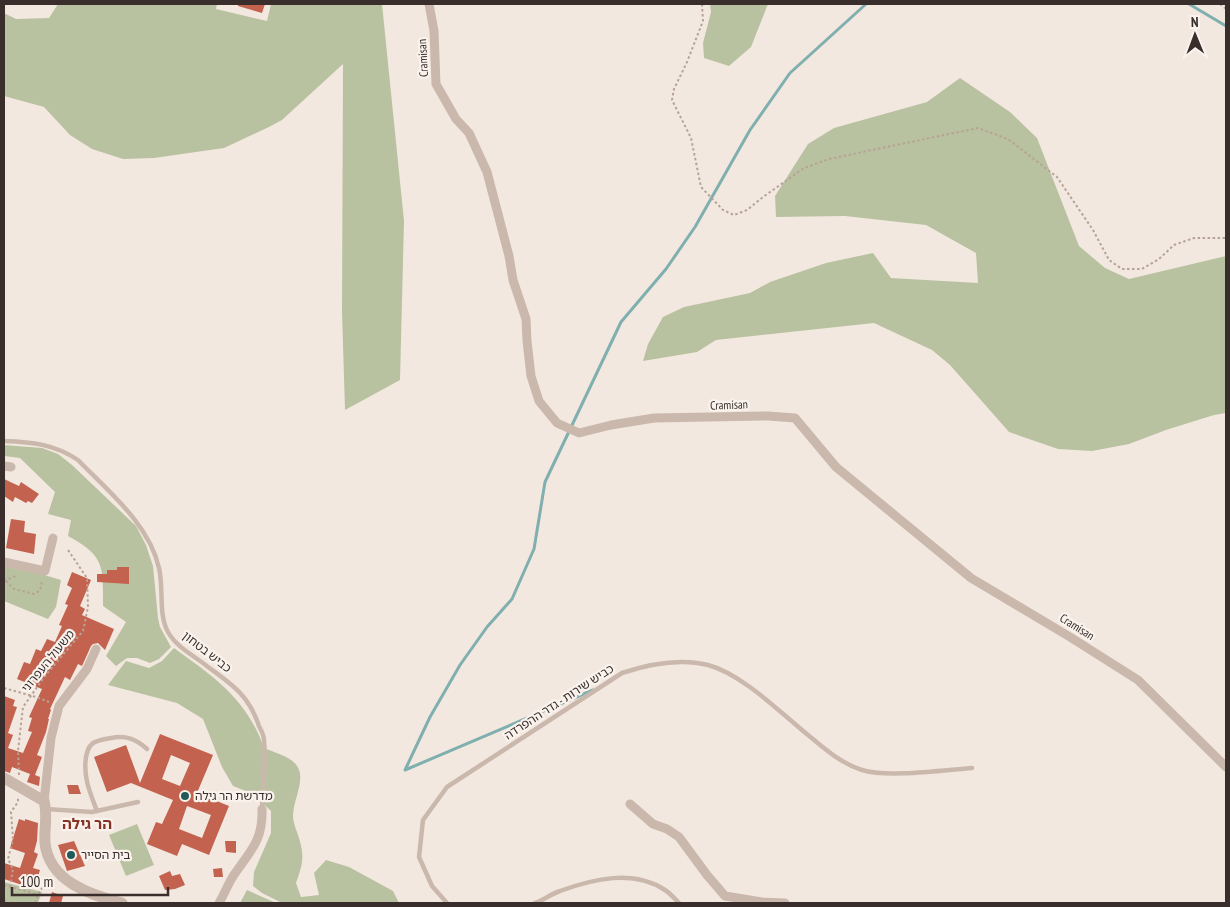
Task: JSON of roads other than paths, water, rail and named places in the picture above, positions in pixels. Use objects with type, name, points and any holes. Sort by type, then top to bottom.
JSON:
[{"type":"street","name":"Cramisan","points":[[429,4],[434,31],[436,84],[456,119],[469,133],[487,172],[509,256],[513,280],[526,319],[532,376],[539,401],[556,422],[579,433],[610,425],[654,418],[768,416],[795,418],[836,467],[971,578],[1070,636],[1138,680],[1226,767]]},
{"type":"street","points":[[4,562],[46,571],[53,538]]},
{"type":"street","points":[[96,649],[87,669],[59,706],[51,738],[45,805],[45,842],[48,857],[60,873],[74,885],[87,893],[122,903]]},
{"type":"street","points":[[4,778],[45,805]]},
{"type":"street","points":[[630,804],[653,824],[667,829],[679,837],[707,876],[725,896],[762,902],[785,903]]},
{"type":"street","points":[[219,903],[234,873],[254,849],[262,819],[262,808]]},
{"type":"lane","name":"כביש בטחון","points":[[4,441],[46,445],[68,453],[78,460],[138,524],[147,537],[159,569],[163,589],[164,621],[169,632],[187,652],[230,682],[254,709],[264,739],[262,808]]},
{"type":"lane","name":"כביש שירות - גדר ההפרדה","points":[[447,903],[432,886],[419,857],[423,820],[447,787],[622,672],[646,665],[682,663],[709,666],[724,672],[747,685],[838,760],[863,770],[891,773],[972,768]]},
{"type":"lane","points":[[97,810],[85,777],[86,757],[91,744],[98,740],[118,736],[129,737],[138,741],[147,749]]},
{"type":"lane","points":[[45,805],[83,812],[138,802]]},
{"type":"lane","points":[[535,903],[559,892],[602,879],[624,877],[648,881],[666,890],[679,903]]},
{"type":"waterway","points":[[593,690],[405,770],[430,717],[460,665],[487,627],[512,599],[534,549],[545,482],[621,322],[666,269],[695,227],[750,130],[790,73],[866,4]]},
{"type":"waterway","points":[[1189,4],[1226,26]]},
{"type":"place","name":"מדרשת הר גילה","points":[[185,796]]},
{"type":"place","name":"בית הסייר","points":[[71,855]]},
{"type":"district","name":"הר גילה","points":[[87,824]]}]
